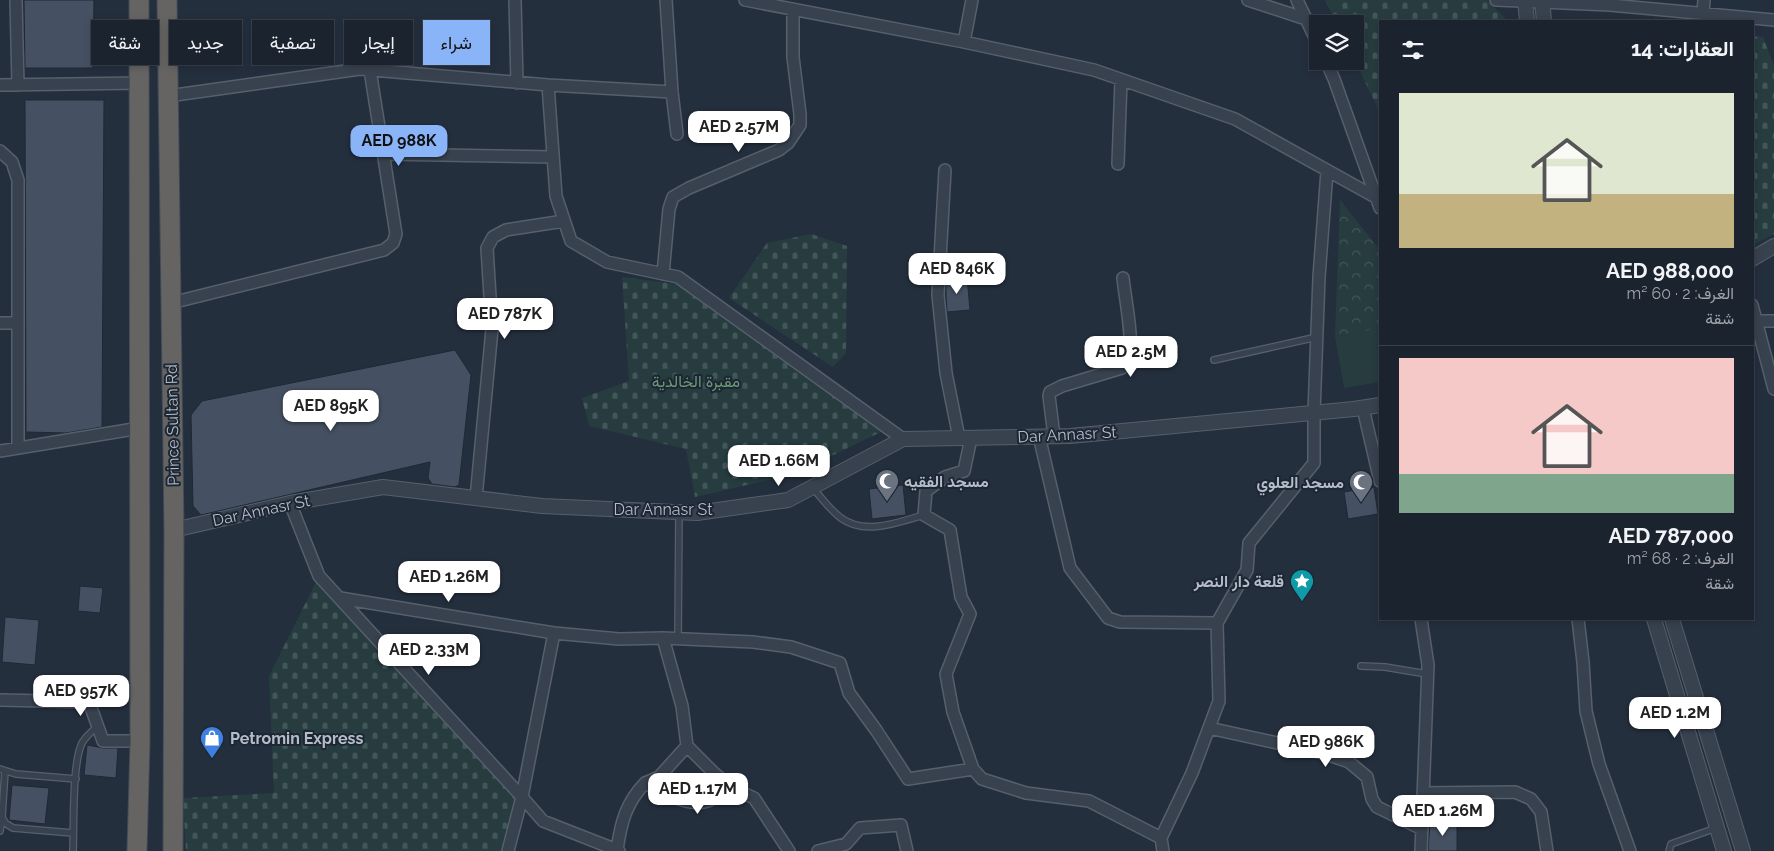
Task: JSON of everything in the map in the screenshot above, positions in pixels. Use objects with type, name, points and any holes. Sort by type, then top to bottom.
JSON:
[{"type":"highway","name":"Prince Sultan Rd","points":[[137,851],[140,741],[139,0]]},
{"type":"highway","name":"Prince Sultan Rd","points":[[167,0],[174,530],[173,851]]},
{"type":"street","points":[[16,0],[18,85]]},
{"type":"street","points":[[515,0],[517,83]]},
{"type":"street","points":[[666,0],[672,92],[678,134]]},
{"type":"street","points":[[745,0],[792,9],[805,6],[1094,70],[1235,119],[1327,170],[1378,203]]},
{"type":"street","points":[[964,42],[972,0]]},
{"type":"street","points":[[1248,0],[1306,19]]},
{"type":"street","points":[[1297,0],[1309,25]]},
{"type":"street","points":[[1496,0],[1610,5],[1774,20]]},
{"type":"street","points":[[1703,13],[1704,0]]},
{"type":"street","points":[[1525,1],[1527,20]]},
{"type":"street","points":[[1542,1],[1544,20]]},
{"type":"street","points":[[663,274],[668,209],[673,197],[689,188],[779,150],[788,143],[800,125],[793,57],[792,9]]},
{"type":"street","points":[[168,96],[360,69],[548,86],[672,92]]},
{"type":"street","points":[[170,303],[384,250],[393,243],[396,234],[370,70]]},
{"type":"street","points":[[1330,70],[1378,203]]},
{"type":"street","points":[[1118,164],[1121,80]]},
{"type":"street","points":[[0,85],[140,83]]},
{"type":"street","points":[[548,86],[556,196],[571,241],[607,262],[678,277],[903,439]]},
{"type":"street","points":[[0,151],[12,162],[18,180],[18,448]]},
{"type":"street","points":[[384,154],[553,157]]},
{"type":"street","points":[[945,170],[938,295],[946,372],[965,438],[964,471],[944,477],[926,491],[924,515],[950,530],[961,597],[970,614],[946,674],[953,712],[973,769],[982,780],[1026,793],[1089,801],[1161,838]]},
{"type":"street","points":[[1163,851],[1161,838],[1192,773],[1219,701],[1217,623],[1247,570],[1249,543],[1314,463],[1319,277],[1327,170]]},
{"type":"street","points":[[476,498],[492,329],[487,248],[493,237],[506,230],[564,221]]},
{"type":"street","points":[[1754,258],[1774,246]]},
{"type":"street","points":[[1054,436],[1050,392],[1062,386],[1126,366],[1130,348],[1123,278]]},
{"type":"street","points":[[1754,313],[1774,389]]},
{"type":"street","points":[[1756,321],[1774,321]]},
{"type":"street","points":[[0,323],[18,323]]},
{"type":"street","name":"Dar Annasr St","points":[[174,530],[290,503],[383,487],[542,506],[697,513],[788,500],[903,439],[1054,436],[1314,413],[1379,405]]},
{"type":"street","points":[[1363,408],[1379,477]]},
{"type":"street","points":[[0,451],[140,428]]},
{"type":"street","points":[[1039,436],[1070,568],[1108,618],[1120,622],[1217,623]]},
{"type":"street","points":[[290,503],[320,576],[543,821],[617,851],[620,827],[633,795],[645,782],[659,778],[687,746]]},
{"type":"street","points":[[340,598],[554,633],[619,639],[663,638],[753,642],[791,647],[840,663],[849,693],[908,779],[973,769]]},
{"type":"street","points":[[1421,620],[1428,665],[1421,851]]},
{"type":"street","points":[[1578,620],[1586,711],[1599,764],[1630,851]]},
{"type":"street","points":[[1654,620],[1724,851]]},
{"type":"street","points":[[1672,620],[1743,851]]},
{"type":"street","points":[[508,851],[522,797],[554,633]]},
{"type":"street","points":[[663,638],[682,706],[687,746],[732,788],[754,798],[790,851]]},
{"type":"street","points":[[0,700],[89,702],[103,741],[140,741]]},
{"type":"street","points":[[1209,728],[1323,753],[1349,762],[1367,777],[1372,799],[1377,807],[1422,829]]},
{"type":"street","points":[[645,782],[666,794],[687,801],[706,802],[732,788]]},
{"type":"street","points":[[1423,793],[1515,792],[1530,799],[1541,812],[1547,851]]},
{"type":"street","points":[[818,851],[846,844],[860,828],[901,825],[907,851]]},
{"type":"lane","points":[[1214,360],[1317,337]]},
{"type":"lane","points":[[812,487],[842,519],[860,526],[884,526],[924,515]]},
{"type":"lane","points":[[678,639],[679,512]]},
{"type":"lane","points":[[1361,666],[1385,667],[1427,674]]},
{"type":"lane","points":[[73,851],[77,763],[81,745],[98,726]]},
{"type":"lane","points":[[0,831],[3,770],[16,774],[76,779]]},
{"type":"lane","points":[[2,817],[5,823],[13,828],[74,833]]},
{"type":"lane","points":[[1670,851],[1670,844],[1717,828]]},
{"type":"green space","points":[[1325,0],[1487,0],[1507,20],[1379,20],[1379,111],[1359,70],[1364,70],[1364,15],[1332,15]]},
{"type":"green space","points":[[1754,36],[1763,37],[1774,66],[1774,234],[1754,244]]},
{"type":"green space","points":[[1340,200],[1379,249],[1379,328],[1335,337]]},
{"type":"green space","points":[[811,234],[847,246],[846,353],[833,367],[729,298],[767,243]]},
{"type":"green space","name":"مقبرة الخالدية","points":[[622,277],[677,284],[883,431],[794,474],[695,497],[686,449],[589,426],[582,398],[629,381]]},
{"type":"green space","points":[[1379,328],[1379,382],[1344,388],[1335,337]]},
{"type":"green space","points":[[319,576],[522,797],[508,851],[186,851],[183,798],[274,793],[269,676]]},
{"type":"building","points":[[24,0],[94,0],[94,20],[91,20],[91,65],[93,65],[93,68],[25,68]]},
{"type":"building","points":[[25,100],[104,100],[102,427],[66,433],[26,432]]},
{"type":"building","points":[[967,277],[970,310],[947,312],[946,279]]},
{"type":"building","points":[[455,350],[471,375],[459,485],[455,487],[432,484],[428,478],[430,462],[201,515],[193,506],[191,415],[202,401]]},
{"type":"building","name":"مسجد الفقيه","points":[[903,485],[906,515],[872,519],[869,489]]},
{"type":"building","name":"مسجد العلوي","points":[[1374,487],[1378,514],[1348,519],[1344,492]]},
{"type":"building","points":[[80,586],[103,588],[100,613],[78,611]]},
{"type":"building","points":[[5,617],[39,620],[35,665],[2,662]]},
{"type":"building","points":[[87,745],[118,748],[116,778],[84,775]]},
{"type":"building","points":[[12,785],[49,788],[45,824],[9,820]]},
{"type":"building","points":[[1430,822],[1457,822],[1457,851],[1428,851]]},
{"type":"place","name":"مسجد الفقيه","points":[[887,502]]},
{"type":"place","name":"مسجد العلوي","points":[[1361,503]]},
{"type":"place","name":"قلعة دار النصر","points":[[1302,602]]},
{"type":"place","name":"Petromin Express","points":[[212,759]]}]
